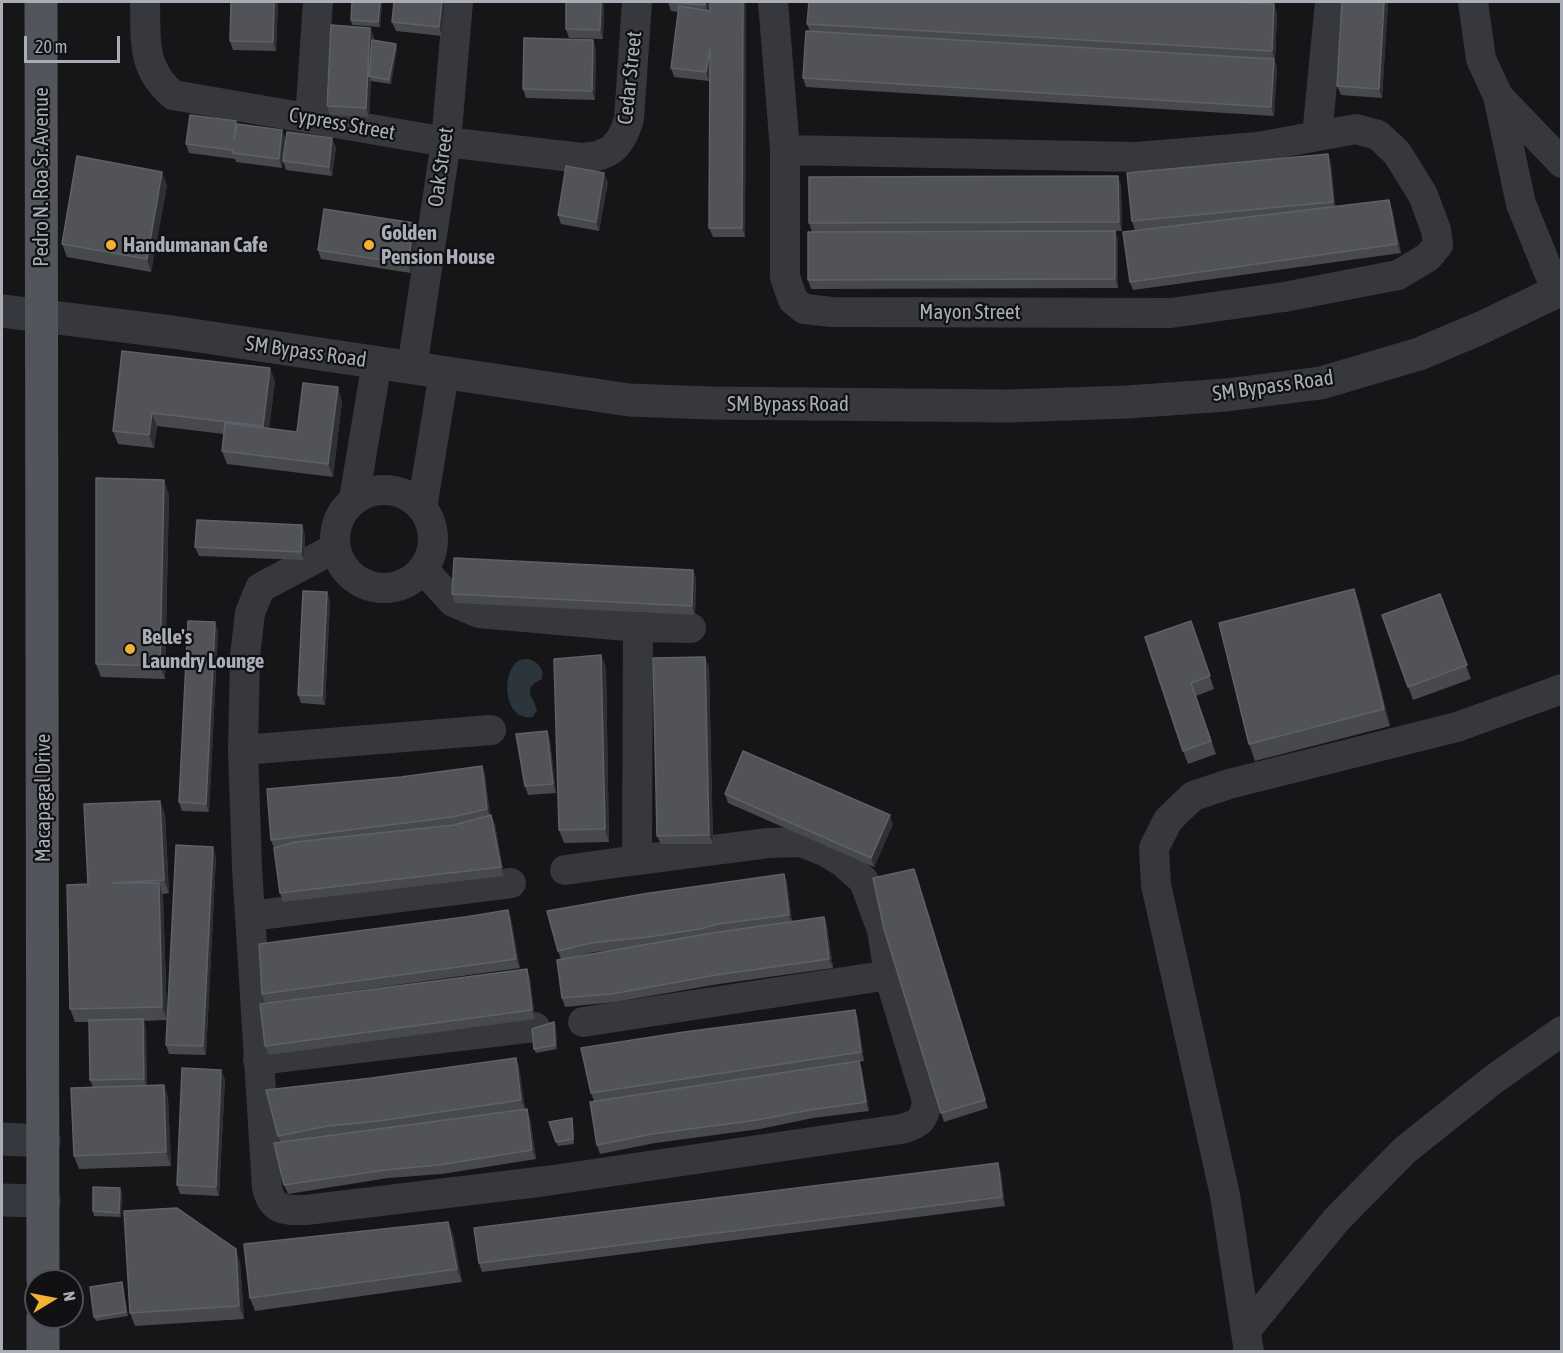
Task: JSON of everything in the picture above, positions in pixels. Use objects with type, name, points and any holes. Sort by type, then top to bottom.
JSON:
[{"type":"main road","name":"Pedro N. Roa Sr. Avenue","points":[[41,2],[41,316]]},
{"type":"main road","name":"Macapagal Drive","points":[[41,316],[44,1269]]},
{"type":"main road","points":[[43,1352],[44,1329]]},
{"type":"street","name":"Cypress Street","points":[[145,2],[146,50],[151,68],[160,84],[173,95],[446,142],[581,158],[597,157],[612,150]]},
{"type":"street","points":[[310,118],[318,2]]},
{"type":"street","name":"Oak Street","points":[[412,368],[446,142],[458,2]]},
{"type":"street","name":"Cedar Street","points":[[612,150],[625,135],[629,119],[637,2]]},
{"type":"street","name":"Mayon Street","points":[[773,2],[785,150],[785,277],[793,300],[804,309],[832,312],[1172,312],[1284,297],[1398,275],[1428,257],[1438,245],[1434,223],[1423,195],[1397,153],[1378,135],[1356,129],[1317,136]]},
{"type":"street","points":[[785,150],[1136,157],[1258,147],[1317,136],[1330,2]]},
{"type":"street","points":[[1473,2],[1481,59],[1498,96],[1521,204],[1559,290]]},
{"type":"street","points":[[1498,96],[1562,163]]},
{"type":"street","name":"SM Bypass Road","points":[[2,311],[172,332],[628,400],[1008,406],[1215,396],[1321,383],[1419,354],[1483,327],[1559,290]]},
{"type":"street","points":[[354,499],[377,362]]},
{"type":"street","points":[[422,508],[444,373]]},
{"type":"street","points":[[390,489],[408,495],[422,508],[432,527],[432,549],[423,569],[410,582],[392,588],[372,588],[355,580],[341,566],[334,548],[335,529],[342,512],[354,499],[371,491],[390,489]]},
{"type":"street","points":[[334,548],[260,588],[250,613],[245,656],[243,750],[247,867],[267,1188],[275,1206],[288,1210],[306,1210],[546,1181],[901,1129],[917,1124],[925,1113],[927,1101],[889,975],[884,937],[864,880],[844,863],[824,851],[801,842],[768,843],[565,870]]},
{"type":"street","points":[[423,569],[453,602],[479,613],[638,627],[691,628]]},
{"type":"street","points":[[637,860],[638,627]]},
{"type":"street","points":[[1247,1341],[1225,1195],[1156,885],[1154,848],[1168,820],[1193,796],[1229,784],[1457,727],[1540,699],[1562,689]]},
{"type":"street","points":[[243,750],[491,730]]},
{"type":"street","points":[[251,916],[511,883]]},
{"type":"street","points":[[583,1022],[889,975]]},
{"type":"street","points":[[258,1060],[535,1027]]},
{"type":"street","points":[[1247,1341],[1337,1219],[1406,1150],[1494,1078],[1562,1031]]},
{"type":"street","points":[[2,1139],[44,1140]]},
{"type":"street","points":[[2,1200],[44,1201]]},
{"type":"shaded area","points":[[529,659],[538,664],[542,672],[542,679],[530,689],[537,710],[533,717],[523,716],[516,712],[510,704],[507,684],[514,666],[520,660]]},
{"type":"building","points":[[231,2],[274,2],[273,42],[230,41]]},
{"type":"building","points":[[352,2],[380,2],[378,22],[351,20]]},
{"type":"building","points":[[394,2],[442,2],[439,27],[392,22]]},
{"type":"building","points":[[566,2],[601,2],[600,30],[566,29]]},
{"type":"building","points":[[668,2],[705,2],[705,5]]},
{"type":"building","points":[[710,2],[743,2],[742,228],[709,228],[710,49],[706,72],[671,68],[679,6],[710,11]]},
{"type":"building","points":[[809,2],[1274,4],[1272,51],[807,24]]},
{"type":"building","points":[[1342,2],[1384,2],[1379,89],[1337,86]]},
{"type":"building","points":[[331,25],[370,28],[366,108],[327,106]]},
{"type":"building","points":[[806,31],[1274,59],[1271,107],[803,78]]},
{"type":"building","points":[[524,38],[593,40],[592,91],[523,89]]},
{"type":"building","points":[[372,40],[396,44],[389,80],[369,76]]},
{"type":"building","points":[[190,115],[236,121],[234,139],[237,124],[282,130],[279,159],[186,144]]},
{"type":"building","points":[[287,132],[332,138],[329,167],[283,161]]},
{"type":"building","points":[[1328,154],[1333,202],[1132,221],[1127,173]]},
{"type":"building","points":[[77,156],[162,172],[147,259],[62,244]]},
{"type":"building","points":[[566,166],[604,173],[596,222],[558,215]]},
{"type":"building","points":[[1118,176],[1119,222],[809,223],[809,177]]},
{"type":"building","points":[[1389,200],[1397,244],[1130,282],[1123,232]]},
{"type":"building","name":"Golden Pension House","points":[[324,209],[414,223],[408,264],[318,250]]},
{"type":"building","points":[[1115,231],[1115,279],[808,280],[808,232]]},
{"type":"building","points":[[122,351],[270,368],[263,426],[152,413],[149,435],[113,431]]},
{"type":"building","points":[[303,383],[338,387],[328,464],[222,451],[225,423],[297,432]]},
{"type":"building","points":[[96,478],[164,480],[160,666],[96,664]]},
{"type":"building","points":[[197,520],[302,525],[301,552],[195,547]]},
{"type":"building","points":[[454,558],[693,570],[692,606],[452,594]]},
{"type":"building","points":[[1354,589],[1384,709],[1249,744],[1219,623]]},
{"type":"building","points":[[303,591],[327,592],[322,696],[298,695]]},
{"type":"building","points":[[1440,594],[1467,665],[1408,687],[1382,615]]},
{"type":"building","points":[[188,621],[215,622],[206,804],[179,802]]},
{"type":"building","points":[[1191,621],[1210,676],[1191,683],[1211,741],[1183,751],[1145,637]]},
{"type":"building","points":[[601,655],[605,829],[559,830],[554,659]]},
{"type":"building","points":[[705,657],[709,835],[657,836],[653,658]]},
{"type":"building","points":[[547,731],[553,784],[525,786],[516,734]]},
{"type":"building","points":[[743,751],[890,815],[871,858],[725,794]]},
{"type":"building","points":[[482,766],[487,809],[452,817],[271,840],[267,789],[401,777]]},
{"type":"building","points":[[160,801],[164,880],[113,883],[159,883],[162,1007],[70,1009],[67,885],[88,884],[84,804]]},
{"type":"building","points":[[491,815],[501,867],[280,893],[274,848],[295,842],[454,825]]},
{"type":"building","points":[[176,845],[213,847],[203,1046],[166,1045]]},
{"type":"building","points":[[914,869],[985,1100],[941,1113],[884,929],[873,878]]},
{"type":"building","points":[[784,874],[789,915],[718,924],[700,929],[591,943],[558,951],[547,911],[643,894]]},
{"type":"building","points":[[508,910],[516,959],[262,994],[259,944]]},
{"type":"building","points":[[824,917],[829,959],[716,975],[612,994],[562,998],[557,960],[712,933]]},
{"type":"building","points":[[527,969],[532,1010],[265,1046],[260,1004]]},
{"type":"building","points":[[855,1010],[861,1052],[591,1093],[581,1048]]},
{"type":"building","points":[[143,1019],[144,1079],[90,1080],[89,1020]]},
{"type":"building","points":[[554,1022],[555,1045],[534,1049],[532,1029]]},
{"type":"building","points":[[516,1058],[521,1100],[379,1121],[328,1126],[278,1136],[266,1090],[372,1078]]},
{"type":"building","points":[[859,1061],[866,1102],[652,1134],[597,1145],[590,1102]]},
{"type":"building","points":[[182,1068],[221,1070],[216,1187],[177,1185]]},
{"type":"building","points":[[164,1085],[166,1152],[74,1156],[71,1088]]},
{"type":"building","points":[[527,1109],[532,1150],[439,1165],[385,1170],[284,1185],[274,1143]]},
{"type":"building","points":[[572,1118],[573,1139],[556,1142],[549,1122]]},
{"type":"building","points":[[998,1163],[1002,1197],[479,1263],[474,1228]]},
{"type":"building","points":[[93,1187],[120,1188],[119,1213],[93,1211]]},
{"type":"building","points":[[177,1208],[236,1249],[239,1306],[130,1313],[124,1211]]},
{"type":"building","points":[[448,1222],[457,1269],[250,1298],[244,1244]]},
{"type":"building","points":[[122,1282],[126,1312],[94,1317],[90,1287]]},
{"type":"place","name":"Handumanan Cafe","points":[[111,245]]},
{"type":"place","name":"Golden Pension House","points":[[369,245]]},
{"type":"place","name":"Belle's Laundry Lounge","points":[[130,649]]}]
